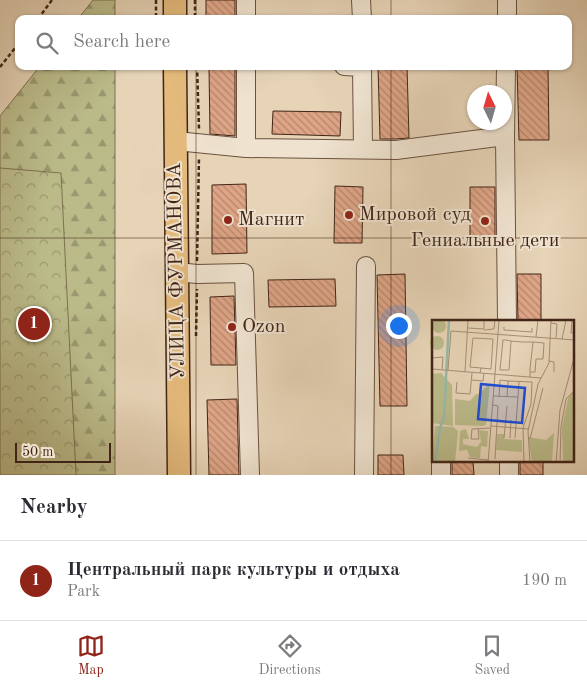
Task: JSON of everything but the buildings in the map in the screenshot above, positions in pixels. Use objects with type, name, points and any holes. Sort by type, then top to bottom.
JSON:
[{"type":"main road","points":[[175,0],[175,15]]},
{"type":"main road","name":"УЛИЦА ФУРМАНОВА","points":[[175,70],[179,475]]},
{"type":"lane","points":[[246,0],[246,15]]},
{"type":"lane","points":[[362,0],[362,15]]},
{"type":"lane","points":[[507,0],[507,15]]},
{"type":"lane","points":[[246,70],[246,148]]},
{"type":"lane","points":[[362,70],[363,149]]},
{"type":"lane","points":[[506,70],[507,320]]},
{"type":"lane","points":[[176,141],[246,148],[396,150],[505,136]]},
{"type":"lane","points":[[364,475],[366,266]]},
{"type":"lane","points":[[177,272],[197,274],[244,273],[250,475]]},
{"type":"lane","points":[[440,462],[441,475]]},
{"type":"lane","points":[[509,462],[509,475]]},
{"type":"path","points":[[41,15],[52,0]]},
{"type":"path","points":[[156,0],[156,15]]},
{"type":"path","points":[[195,0],[195,15]]},
{"type":"path","points":[[0,67],[15,48]]},
{"type":"green space","points":[[93,0],[115,0],[115,15],[81,15]]},
{"type":"green space","points":[[37,70],[115,70],[115,475],[0,475],[0,116]]},
{"type":"green space","points":[[0,168],[61,173],[76,475],[0,475]]},
{"type":"place","name":"Мировой суд","points":[[349,215]]},
{"type":"place","name":"Магнит","points":[[228,220]]},
{"type":"place","name":"Гениальные дети","points":[[485,221]]},
{"type":"place","name":"Центральный парк культуры и отдыха","points":[[34,324]]},
{"type":"place","name":"Ozon","points":[[232,327]]}]
